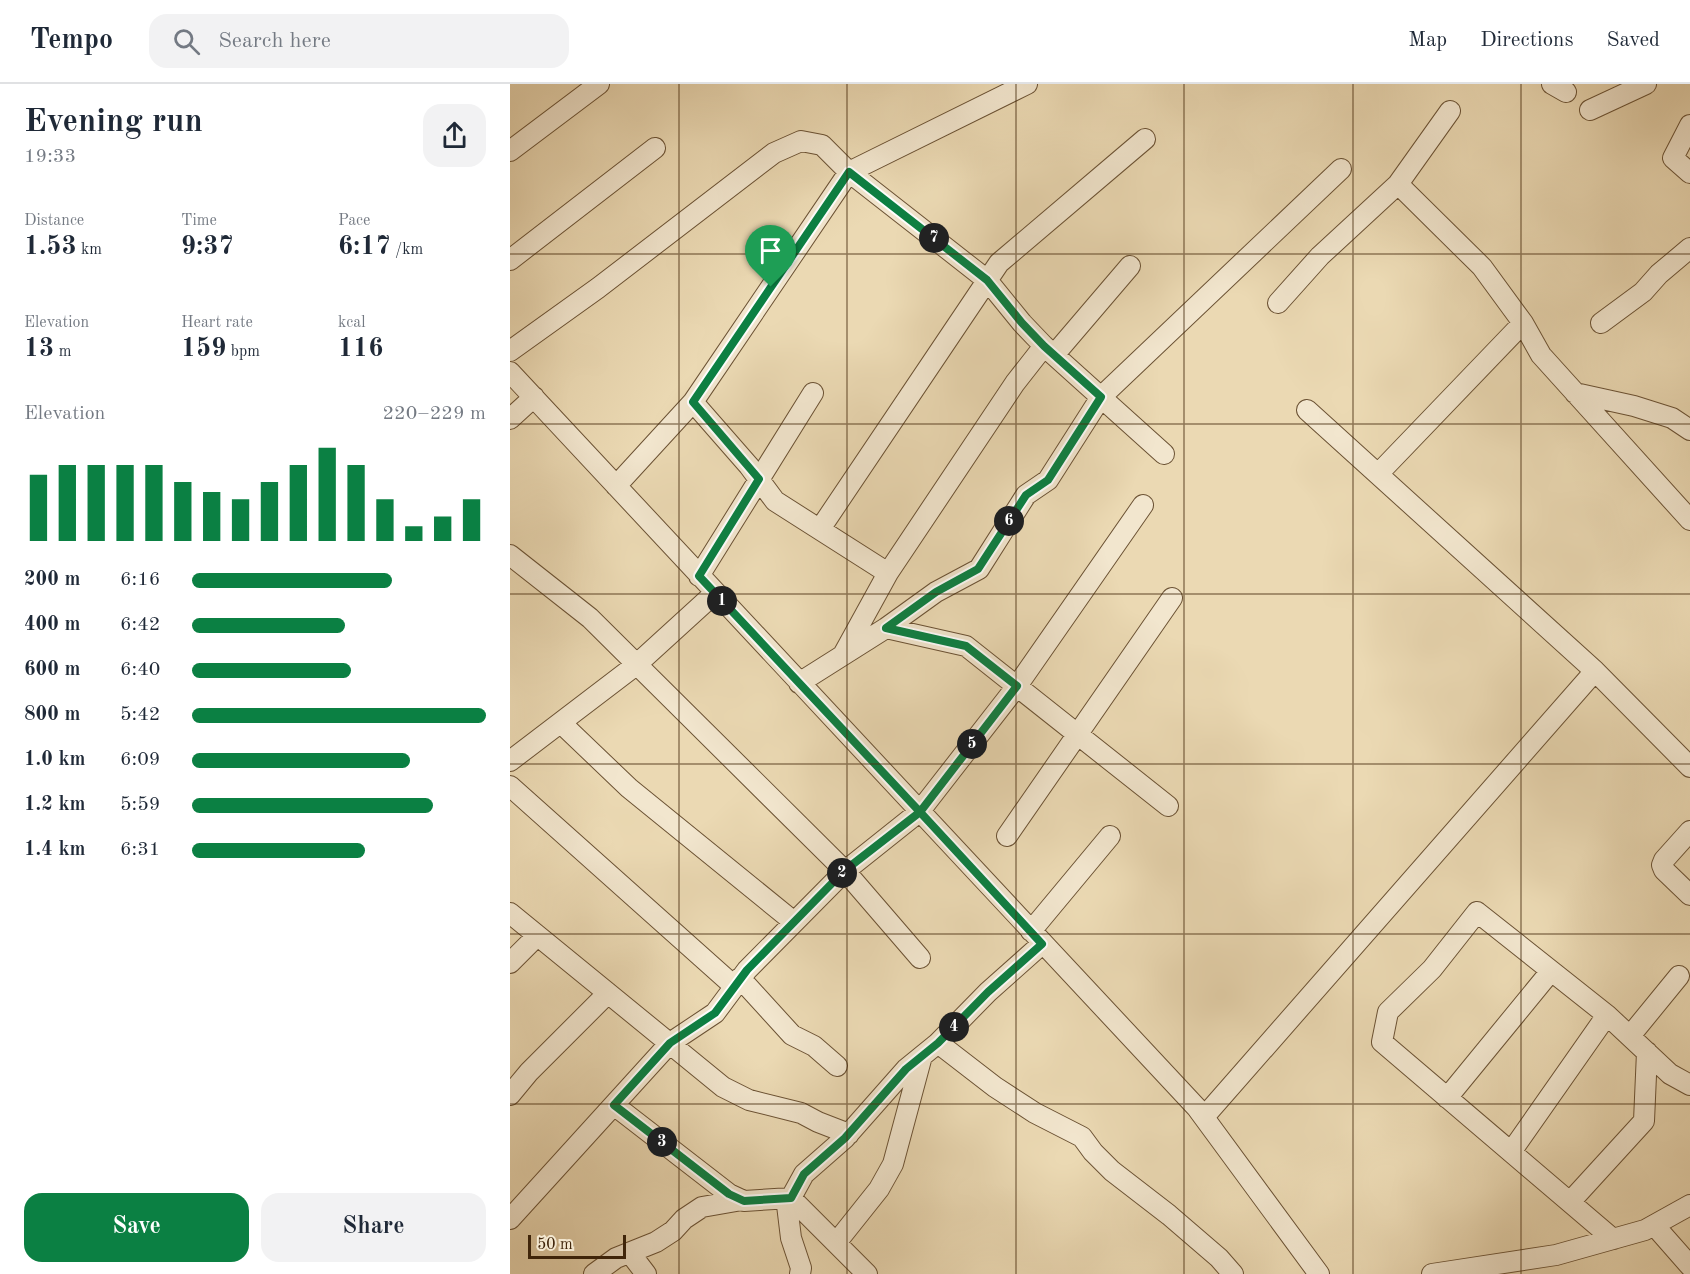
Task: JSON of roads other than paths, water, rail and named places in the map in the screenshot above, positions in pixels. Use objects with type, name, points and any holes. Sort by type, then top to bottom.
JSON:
[{"type":"street","points":[[510,151],[599,84]]},
{"type":"street","points":[[616,486],[693,402],[849,172],[1027,84]]},
{"type":"street","points":[[1590,110],[1646,84]]},
{"type":"street","points":[[1278,303],[1320,255],[1398,184],[1450,111]]},
{"type":"street","points":[[1690,125],[1673,158],[1690,172]]},
{"type":"street","points":[[820,529],[999,263],[1145,139]]},
{"type":"street","points":[[510,351],[598,288],[774,153],[801,141],[822,145],[849,172],[987,280],[1022,323],[1049,351],[1164,454]]},
{"type":"street","points":[[510,260],[655,148]]},
{"type":"street","points":[[799,683],[886,628],[936,592],[978,569],[1026,495],[1048,480],[1101,397],[1341,169]]},
{"type":"street","points":[[1398,184],[1482,267],[1523,323],[1541,355],[1690,520]]},
{"type":"street","points":[[1601,323],[1643,292],[1659,274],[1690,248]]},
{"type":"street","points":[[843,655],[888,573],[1015,383],[1049,351],[1130,266]]},
{"type":"street","points":[[1378,474],[1523,323]]},
{"type":"street","points":[[510,372],[1204,1117],[1319,1274]]},
{"type":"street","points":[[699,576],[813,393]]},
{"type":"street","points":[[1575,393],[1672,417],[1690,430]]},
{"type":"street","points":[[510,419],[534,397]]},
{"type":"street","points":[[693,402],[775,501],[888,573]]},
{"type":"street","points":[[1307,410],[1595,671],[1690,767]]},
{"type":"street","points":[[510,1219],[670,1043],[715,1013],[737,982],[844,871],[920,812],[1017,686],[1143,505]]},
{"type":"street","points":[[510,555],[590,618],[844,871],[920,958]]},
{"type":"street","points":[[510,761],[636,665],[715,593]]},
{"type":"street","points":[[1007,836],[1172,598]]},
{"type":"street","points":[[886,628],[966,646],[1168,807]]},
{"type":"street","points":[[1204,1117],[1595,671]]},
{"type":"street","points":[[561,723],[629,788],[794,922]]},
{"type":"street","points":[[510,786],[737,982],[792,1035],[814,1046],[837,1066]]},
{"type":"street","points":[[1690,831],[1664,860],[1662,866],[1690,895]]},
{"type":"street","points":[[800,1274],[801,1268],[791,1238],[788,1205],[804,1174],[849,1134],[906,1069],[938,1043],[988,992],[1037,937],[1110,836]]},
{"type":"street","points":[[1613,1239],[1382,1042],[1389,1012],[1432,969],[1477,912],[1607,1015],[1670,1074],[1690,1085]]},
{"type":"street","points":[[510,913],[723,1087],[750,1100],[801,1113],[849,1134]]},
{"type":"street","points":[[510,963],[537,936]]},
{"type":"street","points":[[1447,1098],[1551,971]]},
{"type":"street","points":[[1630,1036],[1679,976]]},
{"type":"street","points":[[510,1095],[529,1072],[608,993]]},
{"type":"street","points":[[1511,1152],[1607,1015]]},
{"type":"street","points":[[938,1043],[995,1087],[1035,1113],[1082,1137],[1112,1171],[1169,1215],[1219,1258],[1233,1274]]},
{"type":"street","points":[[1570,1202],[1644,1121],[1647,1052]]},
{"type":"street","points":[[836,1243],[879,1189],[893,1164],[922,1056]]},
{"type":"street","points":[[614,1105],[722,1189],[742,1200]]},
{"type":"street","points":[[791,1198],[867,1274]]},
{"type":"street","points":[[594,1274],[616,1258],[656,1242],[702,1207],[742,1200],[791,1198]]},
{"type":"street","points":[[1432,1274],[1556,1255],[1645,1230],[1690,1205]]},
{"type":"street","points":[[1654,1224],[1690,1266]]},
{"type":"street","points":[[630,1253],[646,1274]]}]
